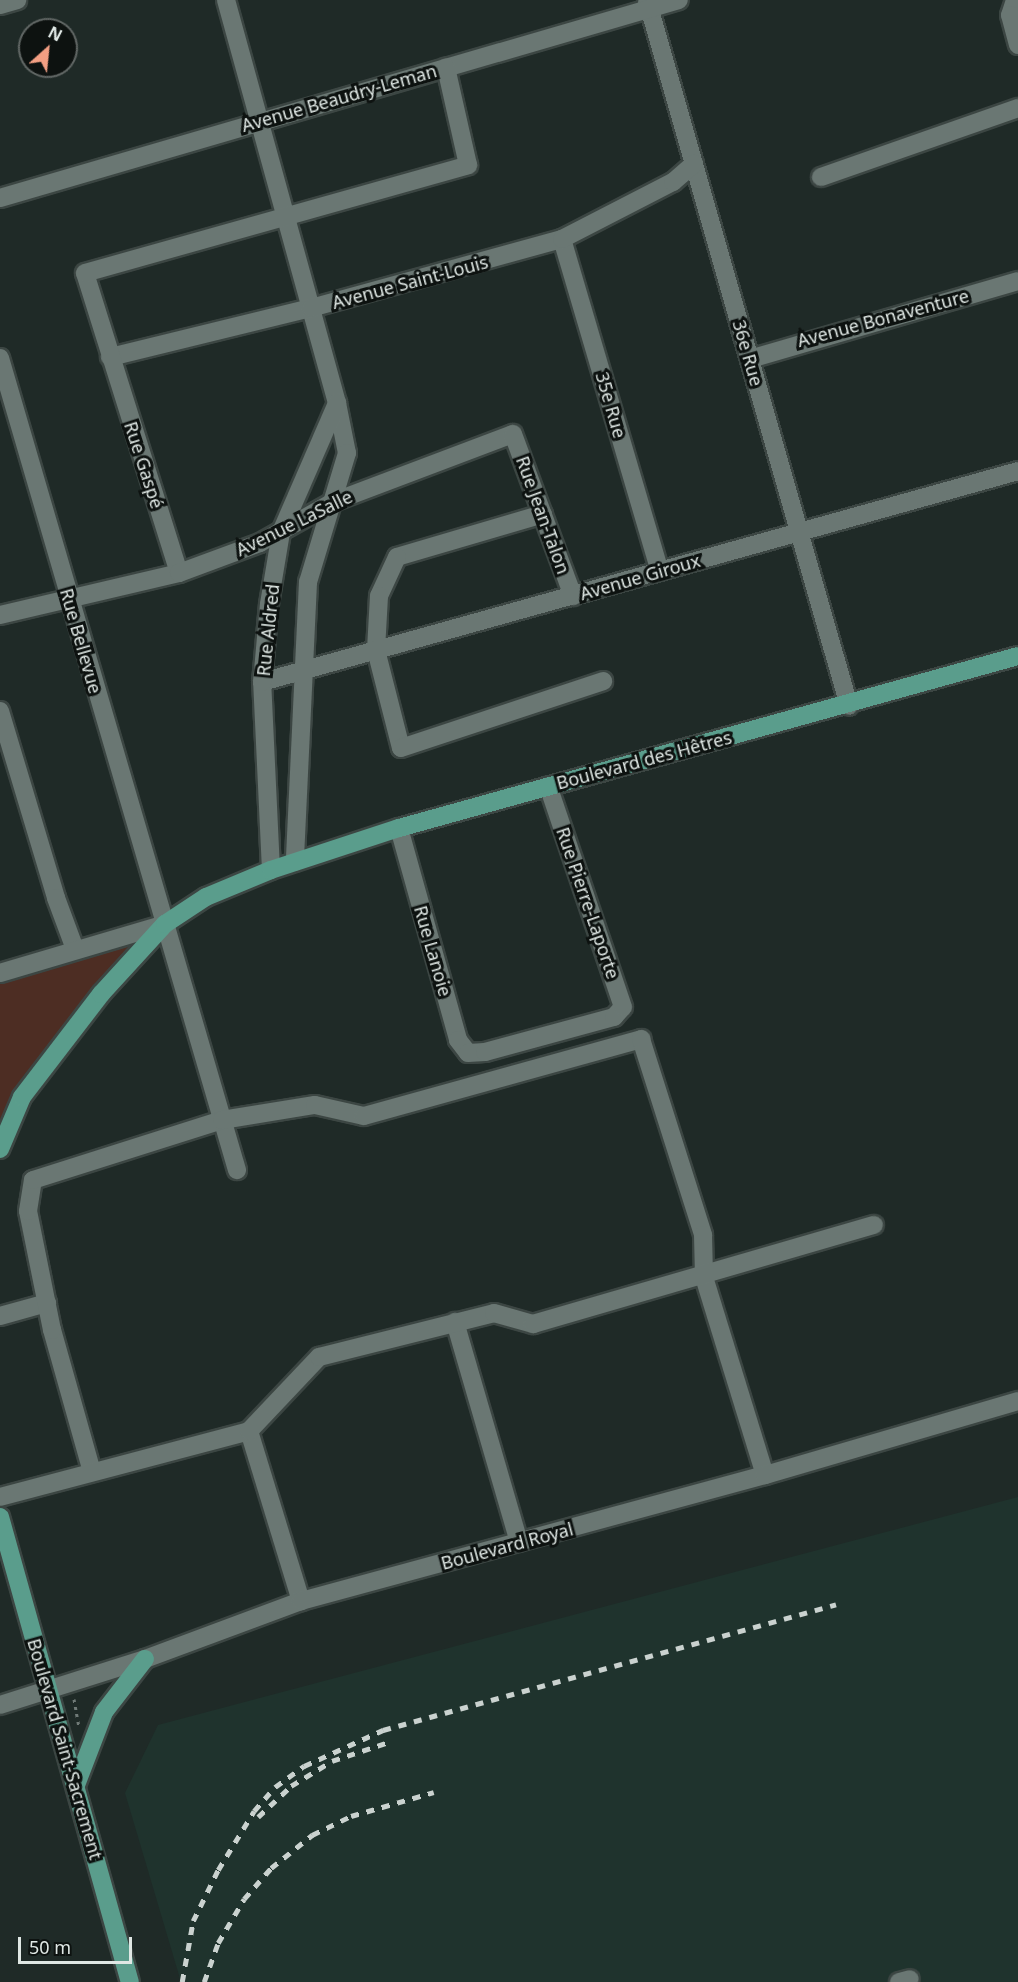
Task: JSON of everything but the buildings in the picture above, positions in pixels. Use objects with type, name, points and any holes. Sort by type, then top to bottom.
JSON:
[{"type":"main road","name":"Boulevard des Hêtres","points":[[271,870],[399,828],[849,706],[1018,656]]},
{"type":"main road","points":[[0,1149],[22,1097],[101,994],[165,924],[206,897],[271,870]]},
{"type":"main road","name":"Boulevard Saint-Sacrement","points":[[0,1517],[130,1982]]},
{"type":"main road","points":[[76,1787],[104,1712],[145,1659]]},
{"type":"street","points":[[0,4],[17,0]]},
{"type":"street","name":"Rue Aldred","points":[[226,0],[337,403],[347,453],[308,582],[302,671],[295,862]]},
{"type":"street","name":"Avenue Beaudry-Leman","points":[[0,198],[446,67],[648,4],[679,0]]},
{"type":"street","points":[[1015,0],[1010,15],[1018,45]]},
{"type":"street","name":"36e Rue","points":[[648,4],[849,706]]},
{"type":"street","points":[[286,217],[468,165],[446,67]]},
{"type":"street","points":[[820,177],[1018,108]]},
{"type":"street","name":"Avenue Saint-Louis","points":[[110,357],[311,308],[562,239],[673,182],[694,164]]},
{"type":"street","name":"Rue Gaspé","points":[[178,573],[85,273],[286,217]]},
{"type":"street","name":"35e Rue","points":[[562,239],[660,571]]},
{"type":"street","name":"Avenue Bonaventure","points":[[750,359],[1018,281]]},
{"type":"street","name":"Rue Bellevue","points":[[0,358],[237,1170]]},
{"type":"street","name":"Rue Aldred","points":[[271,870],[262,682],[281,532],[337,403]]},
{"type":"street","name":"Avenue LaSalle","points":[[0,615],[178,573],[281,532],[333,501],[513,434]]},
{"type":"street","name":"Rue Jean-Talon","points":[[513,434],[573,596]]},
{"type":"street","name":"Avenue Giroux","points":[[262,682],[1018,471]]},
{"type":"street","points":[[543,514],[397,557],[379,596],[376,650],[400,748],[603,681]]},
{"type":"street","points":[[0,711],[56,898],[75,949]]},
{"type":"street","name":"Rue Pierre-Laporte","points":[[485,1052],[614,1017],[623,1007],[548,786]]},
{"type":"street","name":"Rue Lanoie","points":[[399,828],[458,1040],[468,1053],[485,1052]]},
{"type":"street","points":[[0,973],[165,924]]},
{"type":"street","points":[[92,1472],[47,1303],[28,1211],[33,1180],[222,1120],[315,1105],[364,1116],[641,1039],[703,1235],[704,1277],[765,1475]]},
{"type":"street","points":[[0,1497],[249,1431],[319,1357],[494,1313],[533,1324],[704,1277],[874,1225]]},
{"type":"street","points":[[0,1316],[47,1303]]},
{"type":"street","points":[[455,1323],[519,1542]]},
{"type":"street","name":"Boulevard Royal","points":[[0,1705],[145,1659],[301,1601],[765,1475],[1018,1401]]},
{"type":"street","points":[[249,1431],[301,1601]]},
{"type":"shaded area","points":[[165,924],[22,1097],[0,1149],[0,974]]},
{"type":"shaded area","points":[[1018,1497],[1018,1982],[181,1982],[125,1793],[158,1725]]},
{"type":"railway","points":[[182,1982],[193,1921],[218,1870],[254,1811],[275,1787],[304,1766],[383,1730],[836,1604]]},
{"type":"railway","points":[[258,1817],[291,1786],[332,1761],[386,1743]]},
{"type":"railway","points":[[204,1982],[218,1943],[244,1899],[271,1868],[312,1835],[351,1816],[434,1792]]}]
